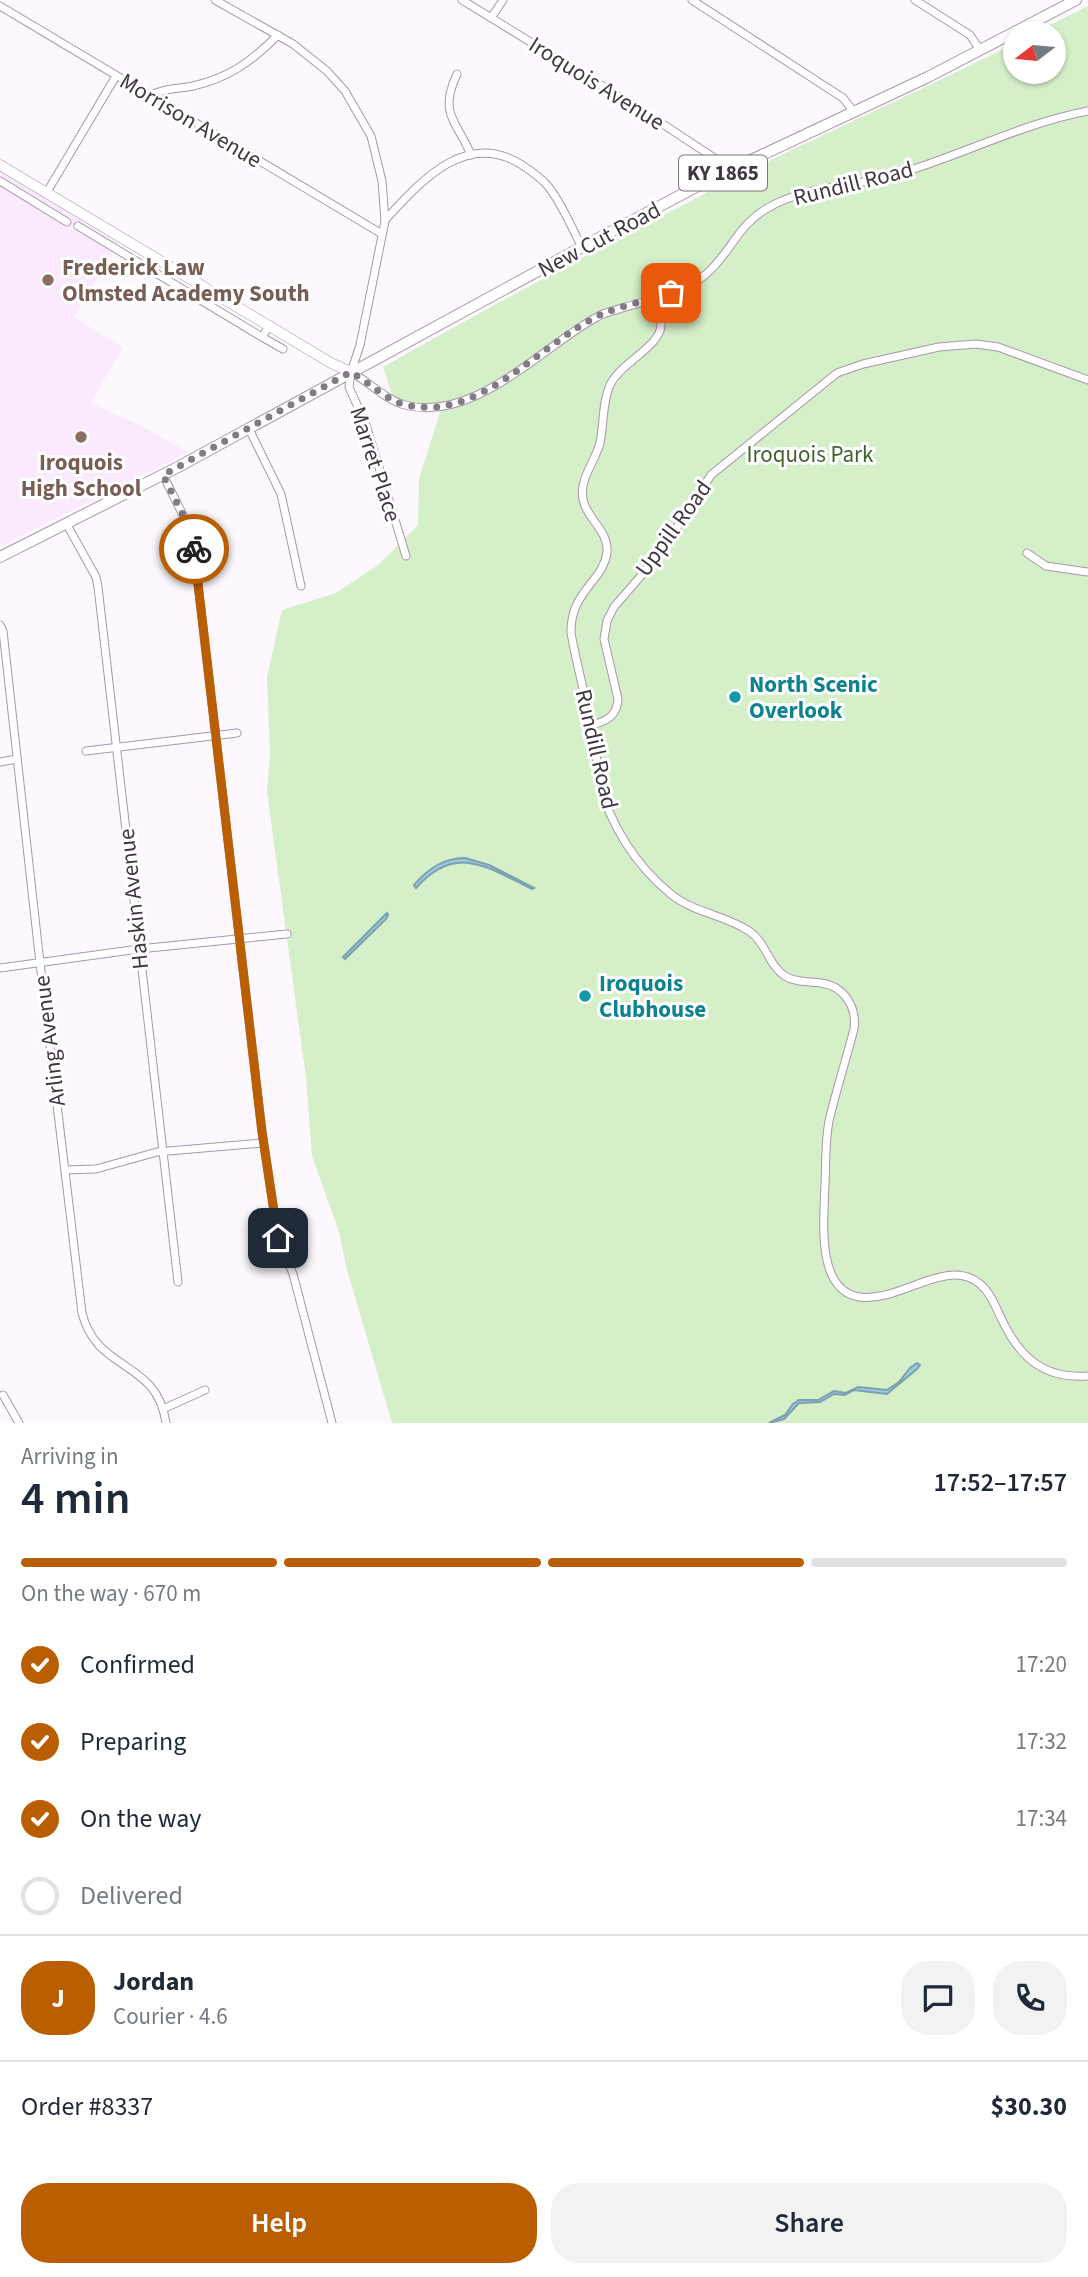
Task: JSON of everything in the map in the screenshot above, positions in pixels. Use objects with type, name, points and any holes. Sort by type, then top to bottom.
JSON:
[{"type":"main road","name":"New Cut Road","points":[[351,372],[731,169],[854,113],[1076,0]]},
{"type":"main road","points":[[0,164],[331,363],[351,372]]},
{"type":"main road","name":"KY 1865","points":[[0,557],[163,475],[351,372]]},
{"type":"street","points":[[215,0],[308,54],[345,90],[371,136],[378,159],[385,220],[360,345],[351,372],[402,404],[427,407],[452,405],[484,391],[599,316],[655,299]]},
{"type":"street","name":"Iroquois Avenue","points":[[462,0],[654,118],[731,169]]},
{"type":"street","points":[[491,18],[503,0]]},
{"type":"street","points":[[692,0],[843,98],[854,113]]},
{"type":"street","points":[[915,0],[970,36],[980,50]]},
{"type":"street","name":"Morrison Avenue","points":[[0,6],[382,234]]},
{"type":"street","points":[[150,96],[160,91],[210,82],[232,74],[259,55],[278,35]]},
{"type":"street","points":[[457,74],[450,93],[450,115],[471,156]]},
{"type":"street","points":[[47,192],[116,76]]},
{"type":"street","name":"Rundill Road","points":[[1088,111],[1015,130],[901,174],[811,191],[786,199],[751,219],[704,276],[655,299],[660,330],[653,341],[623,366],[609,386],[600,443],[582,489],[585,507],[605,538],[607,549],[604,562],[576,604],[571,626],[592,725],[602,789],[615,824],[627,846],[658,883],[694,909],[743,927],[751,933],[760,941],[777,970],[784,975],[795,980],[829,984],[843,993],[851,1005],[855,1016],[854,1029],[830,1122],[826,1153],[824,1245],[830,1271],[837,1283],[853,1295],[871,1297],[903,1291],[942,1276],[962,1275],[978,1282],[987,1291],[1014,1344],[1030,1360],[1045,1369],[1065,1375],[1088,1377]]},
{"type":"street","points":[[385,220],[428,176],[453,160],[487,154],[507,157],[537,175],[553,193],[582,247]]},
{"type":"street","points":[[0,181],[67,222]]},
{"type":"street","points":[[94,236],[101,224]]},
{"type":"street","points":[[78,226],[283,349]]},
{"type":"street","points":[[262,337],[270,325]]},
{"type":"street","name":"Uppill Road","points":[[592,725],[610,718],[617,708],[618,699],[604,639],[607,621],[614,607],[659,555],[711,475],[837,373],[863,363],[951,345],[976,344],[998,347],[1088,380]]},
{"type":"street","name":"Marret Place","points":[[351,372],[349,387],[366,425],[406,556]]},
{"type":"street","points":[[249,429],[281,494],[301,586]]},
{"type":"street","points":[[163,475],[192,533],[263,1143],[278,1238],[293,1274],[332,1423]]},
{"type":"street","name":"Haskin Avenue","points":[[66,523],[97,581],[106,641],[178,1282]]},
{"type":"street","points":[[1027,553],[1046,566],[1088,572]]},
{"type":"street","name":"Arling Avenue","points":[[0,625],[3,631],[82,1313],[88,1331],[102,1350],[146,1379],[163,1409],[166,1423]]},
{"type":"street","points":[[86,751],[237,733]]},
{"type":"street","points":[[0,762],[17,759]]},
{"type":"street","points":[[0,968],[139,949],[287,934]]},
{"type":"street","points":[[65,1170],[96,1169],[162,1152],[263,1143]]},
{"type":"street","points":[[163,1409],[205,1390]]},
{"type":"street","points":[[3,1395],[19,1423]]},
{"type":"shaded area","points":[[0,172],[118,243],[74,317],[123,348],[90,403],[135,423],[188,452],[0,546]]},
{"type":"green space","name":"Iroquois Park","points":[[1088,6],[1088,1423],[392,1423],[347,1270],[339,1232],[312,1156],[306,1078],[267,792],[270,753],[267,677],[282,610],[336,593],[378,565],[418,525],[419,479],[442,406],[427,407],[393,397],[383,367],[743,174],[1003,49],[1003,84],[1066,84],[1066,21],[1058,21]]},
{"type":"water","points":[[465,858],[489,865],[534,888],[472,863],[445,866],[416,888],[414,885],[436,866]]},
{"type":"water","points":[[387,913],[386,919],[345,959],[343,957]]},
{"type":"water","points":[[917,1363],[920,1365],[917,1369],[887,1394],[854,1390],[845,1395],[834,1394],[820,1402],[799,1403],[784,1419],[769,1423],[785,1415],[799,1400],[818,1400],[834,1391],[846,1393],[858,1387],[887,1390]]},
{"type":"way so far","points":[[194,549],[191,531],[163,475],[351,372],[402,404],[427,407],[452,405],[484,391],[599,316],[671,293]]},
{"type":"place","name":"Frederick Law Olmsted Academy South","points":[[48,280]]},
{"type":"place","name":"Iroquois High School","points":[[81,437]]},
{"type":"place","name":"North Scenic Overlook","points":[[735,697]]},
{"type":"place","name":"Iroquois Clubhouse","points":[[585,996]]},
{"type":"route","points":[[194,549],[262,1132],[278,1238]]}]
